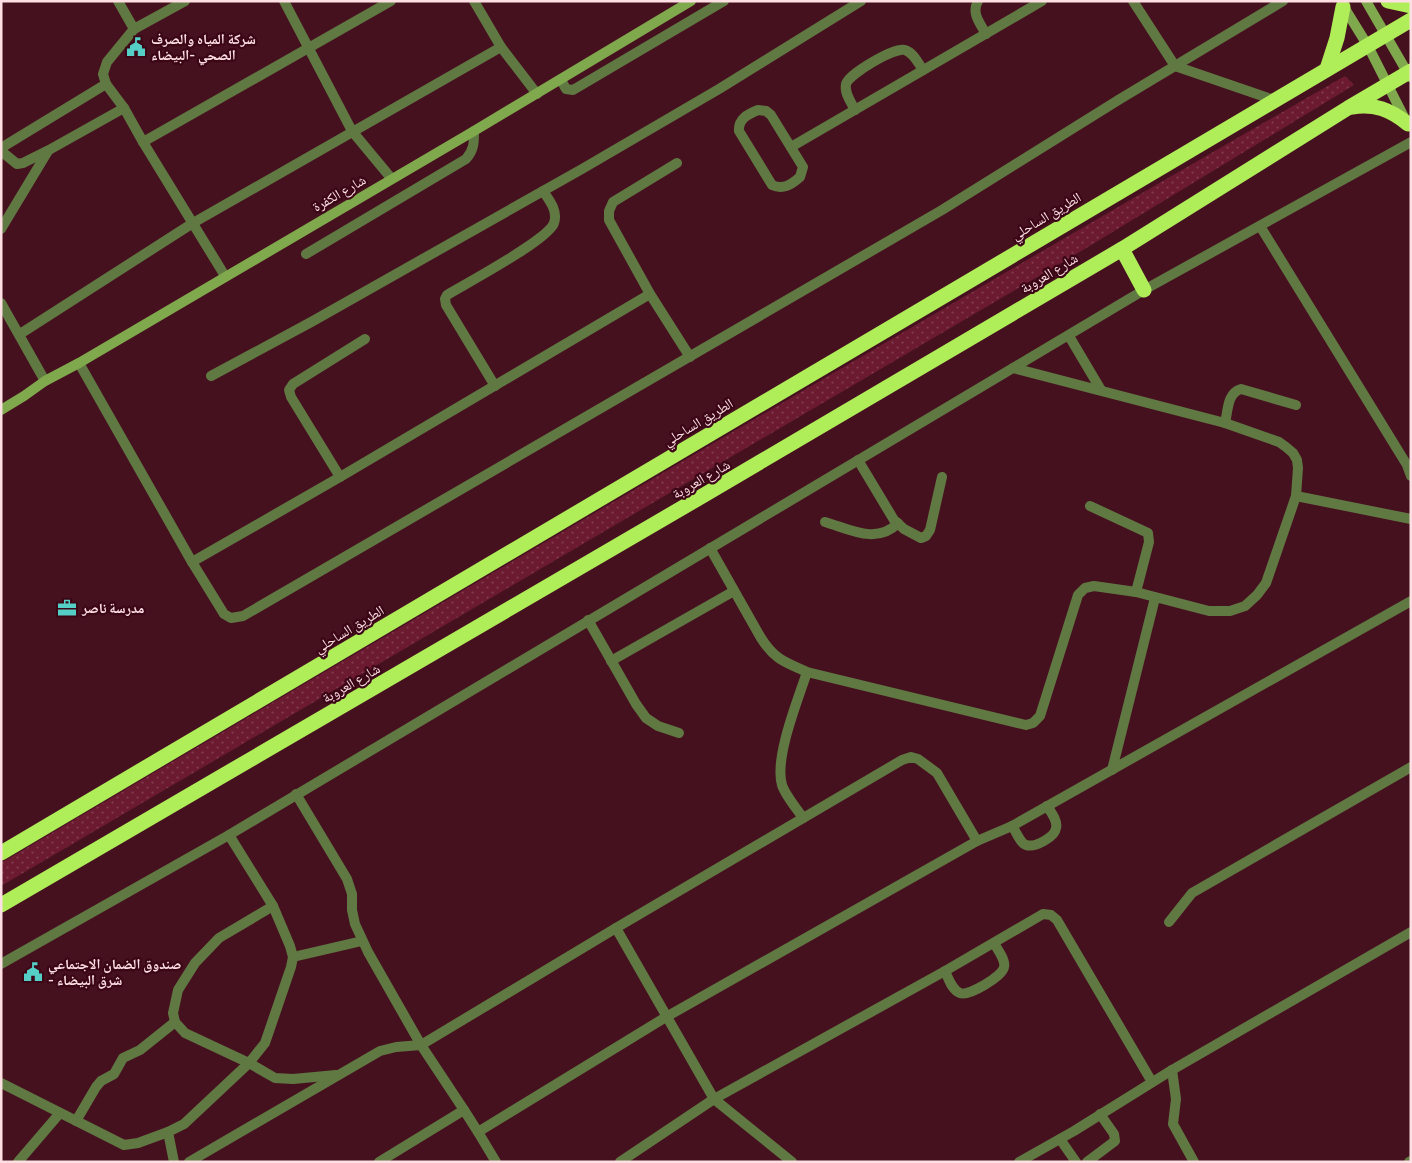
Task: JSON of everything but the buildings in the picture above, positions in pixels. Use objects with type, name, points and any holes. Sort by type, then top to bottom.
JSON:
[{"type":"highway","points":[[1388,1],[1411,6]]},
{"type":"highway","points":[[1326,69],[1337,38],[1342,4]]},
{"type":"highway","name":"الطريق الساحلي","points":[[1,853],[1411,20]]},
{"type":"highway","name":"شارع العروبة","points":[[1,904],[699,498],[1122,249],[1348,108],[1388,84],[1410,74]]},
{"type":"highway","points":[[1348,108],[1361,105],[1374,106],[1398,115],[1409,126]]},
{"type":"highway","points":[[1122,249],[1144,290]]},
{"type":"street","points":[[118,1],[134,29]]},
{"type":"street","points":[[185,1],[134,29],[107,62],[102,74],[106,84],[124,108],[225,276]]},
{"type":"street","points":[[284,1],[352,131],[391,178]]},
{"type":"street","points":[[143,142],[391,1]]},
{"type":"street","points":[[474,1],[502,47],[537,94]]},
{"type":"street","name":"شارع الكفرة","points":[[1,410],[45,381],[537,94],[691,1]]},
{"type":"street","points":[[560,80],[566,89],[573,90],[724,1]]},
{"type":"street","points":[[212,376],[321,317],[719,90],[861,1]]},
{"type":"street","points":[[978,1],[975,13],[986,34]]},
{"type":"street","points":[[790,147],[1042,1]]},
{"type":"street","points":[[1132,1],[1175,66],[1274,100]]},
{"type":"street","points":[[78,363],[192,562],[224,614],[231,618],[243,616],[942,210],[1283,1]]},
{"type":"street","points":[[1366,1],[1385,36],[1410,74]]},
{"type":"street","points":[[1342,4],[1368,46],[1409,126]]},
{"type":"street","points":[[20,334],[193,223],[502,47]]},
{"type":"street","points":[[855,110],[846,90],[850,78],[894,51],[905,50],[910,52],[923,70]]},
{"type":"street","points":[[106,84],[1,150],[16,164],[23,163],[124,108]]},
{"type":"street","points":[[766,110],[790,147],[802,164],[802,174],[798,180],[780,188],[769,181],[739,131],[739,123],[754,111],[766,110]]},
{"type":"street","points":[[306,254],[466,159],[474,146],[474,131]]},
{"type":"street","points":[[1,964],[229,835],[1144,290],[1411,142]]},
{"type":"street","points":[[1,229],[48,150]]},
{"type":"street","points":[[677,163],[613,202],[609,211],[609,220],[650,294],[690,357]]},
{"type":"street","points":[[495,386],[446,305],[445,299],[447,294],[516,254],[548,231],[554,224],[555,215],[553,206],[543,191]]},
{"type":"street","points":[[1260,226],[1407,465],[1411,476]]},
{"type":"street","points":[[192,562],[650,294]]},
{"type":"street","points":[[1,303],[45,381]]},
{"type":"street","points":[[1068,336],[1101,390]]},
{"type":"street","points":[[340,477],[291,397],[289,390],[293,384],[364,339]]},
{"type":"street","points":[[710,548],[769,650],[778,659],[807,672],[1026,725],[1033,723],[1040,716],[1078,595],[1085,588],[1094,586],[1136,592],[1209,611],[1230,611],[1245,606],[1257,596],[1266,583],[1296,496],[1298,468],[1293,452],[1279,442],[1225,423],[1013,368]]},
{"type":"street","points":[[1225,423],[1231,394],[1241,389],[1296,405]]},
{"type":"street","points":[[858,460],[887,510],[904,529],[921,538],[926,536],[930,530],[942,477]]},
{"type":"street","points":[[1296,496],[1411,518]]},
{"type":"street","points":[[1090,506],[1148,533],[1149,542],[1136,592]]},
{"type":"street","points":[[824,522],[871,536],[886,532],[898,523]]},
{"type":"street","points":[[611,661],[734,591]]},
{"type":"street","points":[[1112,770],[1155,598]]},
{"type":"street","points":[[478,1132],[666,1017],[977,841],[1012,826],[1411,601]]},
{"type":"street","points":[[588,620],[646,718],[658,726],[679,733]]},
{"type":"street","points":[[803,818],[782,786],[780,769],[784,744],[807,672]]},
{"type":"street","points":[[189,1162],[380,1050],[421,1045],[902,760],[911,757],[918,759],[938,773],[977,841]]},
{"type":"street","points":[[1169,922],[1192,893],[1411,767]]},
{"type":"street","points":[[296,794],[347,879],[352,894],[352,910],[355,924],[362,941],[421,1045],[496,1162]]},
{"type":"street","points":[[1012,826],[1023,843],[1029,846],[1035,845],[1053,834],[1056,828],[1056,822],[1047,806]]},
{"type":"street","points":[[1,1083],[124,1145],[138,1143],[184,1124],[249,1063],[265,1043],[293,957],[273,906],[229,835]]},
{"type":"street","points":[[273,906],[219,938],[195,963],[178,990],[173,1013],[175,1022],[185,1033],[249,1063],[274,1078],[282,1080],[339,1074]]},
{"type":"street","points":[[620,1162],[714,1099],[945,971],[1043,914],[1051,915],[1057,920],[1152,1082]]},
{"type":"street","points":[[616,928],[714,1099],[792,1162]]},
{"type":"street","points":[[1020,1162],[1172,1070],[1411,932]]},
{"type":"street","points":[[293,957],[362,941]]},
{"type":"street","points":[[945,971],[956,991],[961,994],[969,994],[1000,975],[1004,970],[1004,962],[994,943]]},
{"type":"street","points":[[76,1121],[96,1087],[101,1081],[114,1074],[123,1058],[140,1050],[175,1022]]},
{"type":"street","points":[[1172,1070],[1176,1099],[1174,1124],[1194,1162]]},
{"type":"street","points":[[379,1162],[464,1110]]},
{"type":"street","points":[[18,1162],[60,1113]]},
{"type":"street","points":[[1087,1162],[1115,1141],[1114,1134],[1100,1114]]},
{"type":"street","points":[[168,1132],[174,1162]]},
{"type":"street","points":[[1060,1139],[1076,1162]]},
{"type":"shaded area","points":[[1345,76],[1354,85],[1083,250],[1,886],[1,863],[840,369]]},
{"type":"place","name":"شركة المياه والصرف الصحي -البيضاء","points":[[136,47]]},
{"type":"place","name":"مدرسة ناصر","points":[[67,608]]},
{"type":"place","name":"صندوق الضمان الاجتماعي - شرق البيضاء","points":[[33,972]]}]
